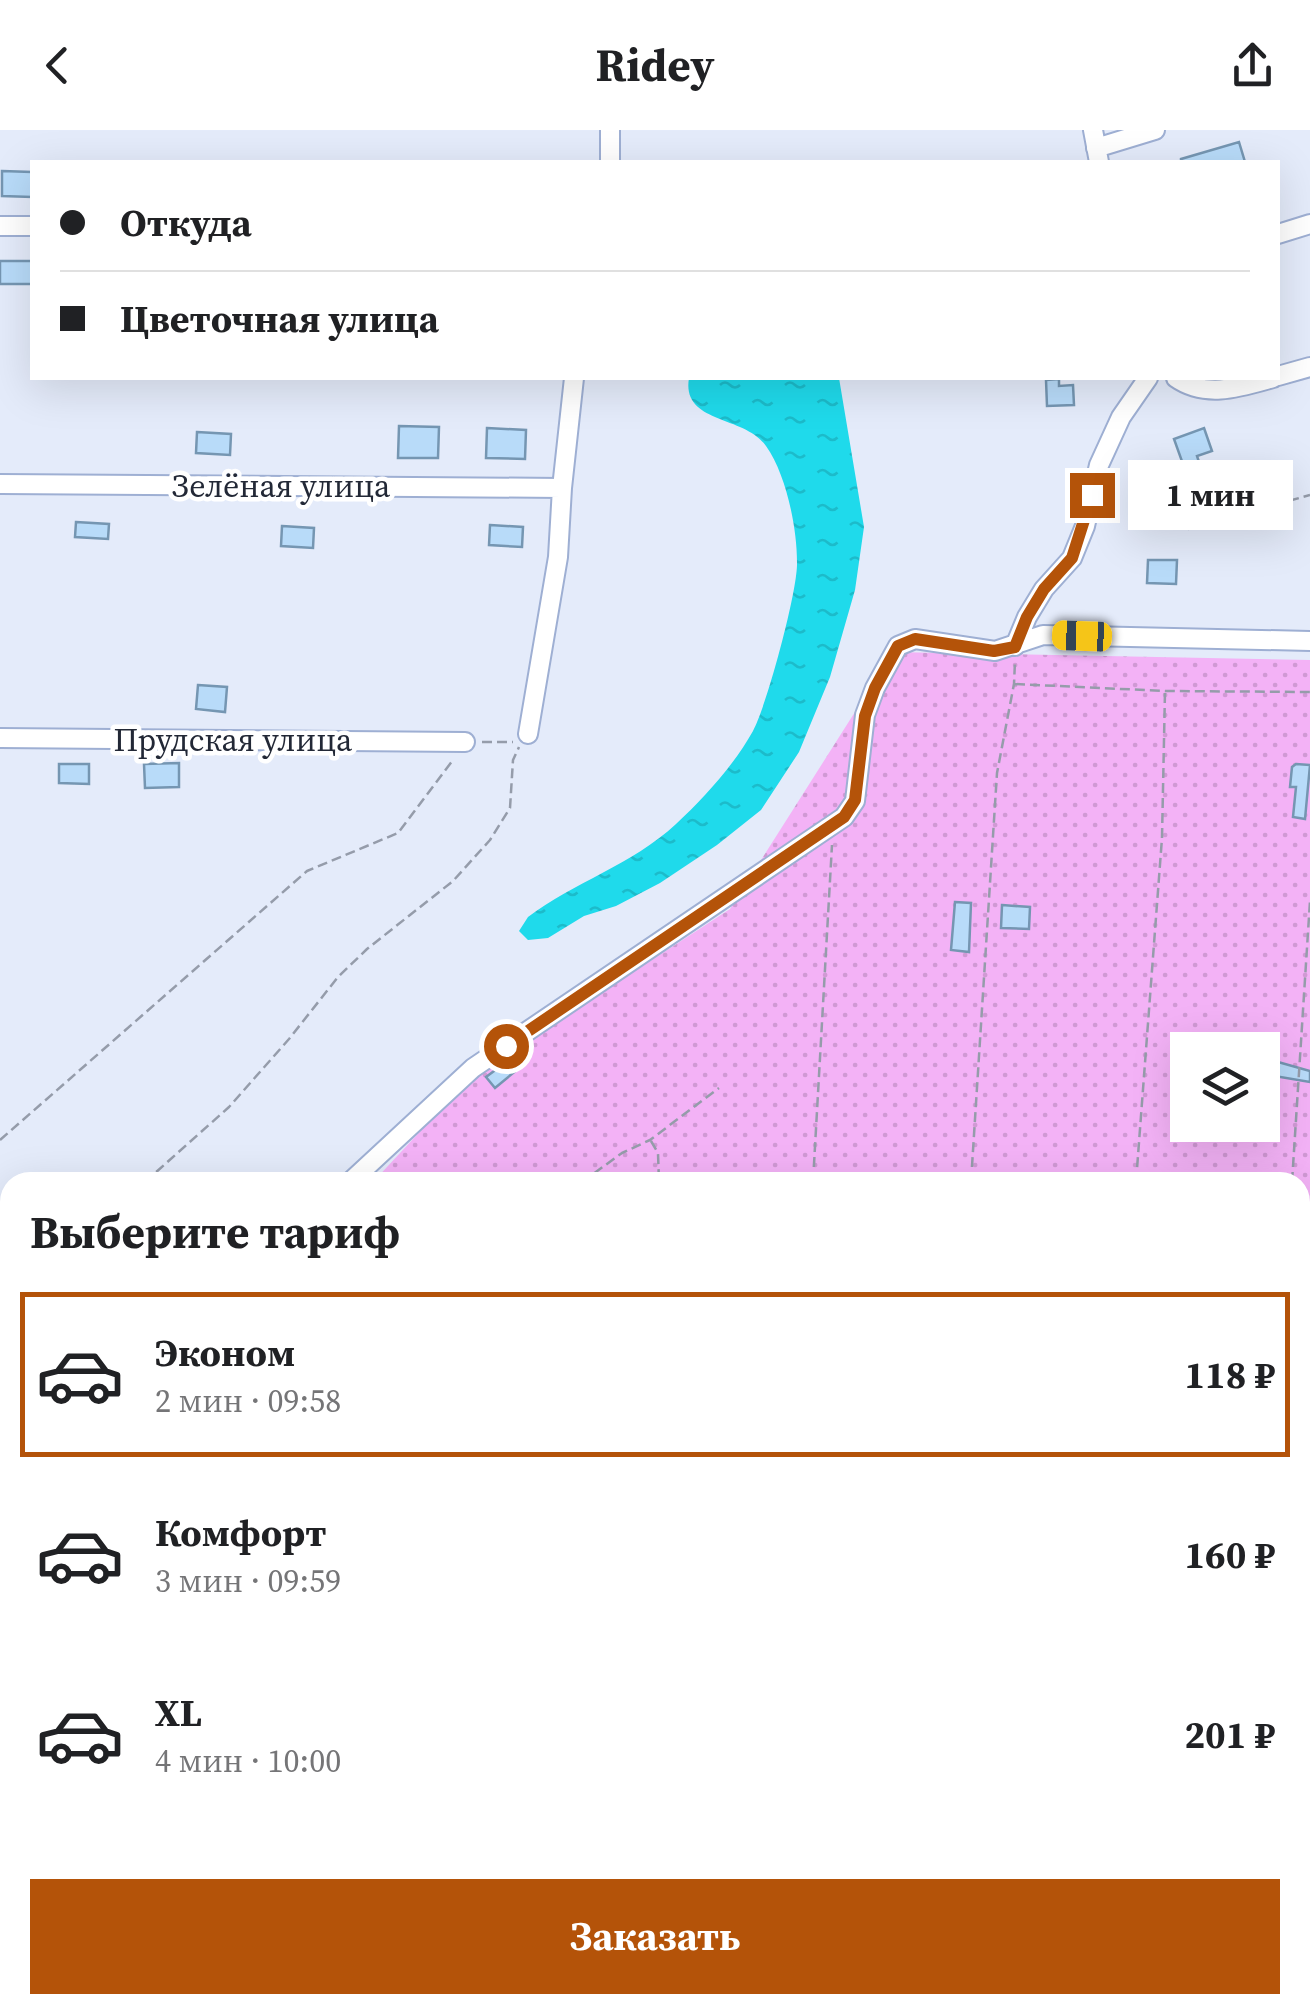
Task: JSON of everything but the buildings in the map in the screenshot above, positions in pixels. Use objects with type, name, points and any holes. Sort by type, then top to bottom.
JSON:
[{"type":"street","points":[[610,130],[610,160]]},
{"type":"street","points":[[1096,147],[1154,130]]},
{"type":"street","points":[[1280,233],[1310,224]]},
{"type":"street","points":[[0,226],[30,226]]},
{"type":"street","points":[[1280,376],[1310,367]]},
{"type":"street","points":[[528,734],[558,557],[574,380]]},
{"type":"street","points":[[1015,647],[1044,589],[1072,558],[1085,526],[1099,465],[1120,417],[1147,380]]},
{"type":"street","points":[[1182,380],[1212,390],[1264,380]]},
{"type":"street","name":"Зелёная улица","points":[[0,484],[562,488]]},
{"type":"street","points":[[361,1172],[473,1068],[833,826],[855,800],[865,716],[898,646],[915,639],[994,651],[1044,634],[1310,641]]},
{"type":"street","name":"Прудская улица","points":[[0,738],[466,742]]},
{"type":"path","points":[[1188,529],[1310,495]]},
{"type":"path","points":[[971,1172],[997,773],[1014,684],[1015,647]]},
{"type":"path","points":[[1014,684],[1310,692]]},
{"type":"path","points":[[1137,1172],[1162,838],[1165,691]]},
{"type":"path","points":[[0,1140],[307,870],[398,833],[466,742],[511,743],[528,734]]},
{"type":"path","points":[[156,1172],[229,1107],[290,1039],[338,977],[453,881],[490,840],[510,808],[513,760],[528,734]]},
{"type":"path","points":[[815,1172],[833,826]]},
{"type":"path","points":[[1293,1172],[1310,902]]},
{"type":"path","points":[[596,1172],[622,1153],[650,1140],[719,1088]]},
{"type":"path","points":[[650,1140],[658,1153],[659,1172]]},
{"type":"shaded area","points":[[893,652],[1310,660],[1310,1172],[382,1172],[468,1080],[730,909]]},
{"type":"water","points":[[689,380],[839,380],[864,527],[855,590],[830,677],[799,752],[761,810],[660,883],[616,906],[584,916],[548,938],[528,940],[519,931],[528,917],[659,838],[708,792],[753,731],[773,673],[793,597],[797,562],[785,486],[773,458],[756,436],[704,412],[689,393]]},
{"type":"route","points":[[506,1046],[844,817],[855,800],[865,716],[898,646],[915,639],[955,648],[994,651],[1015,647],[1044,589],[1072,558],[1092,495]]}]
